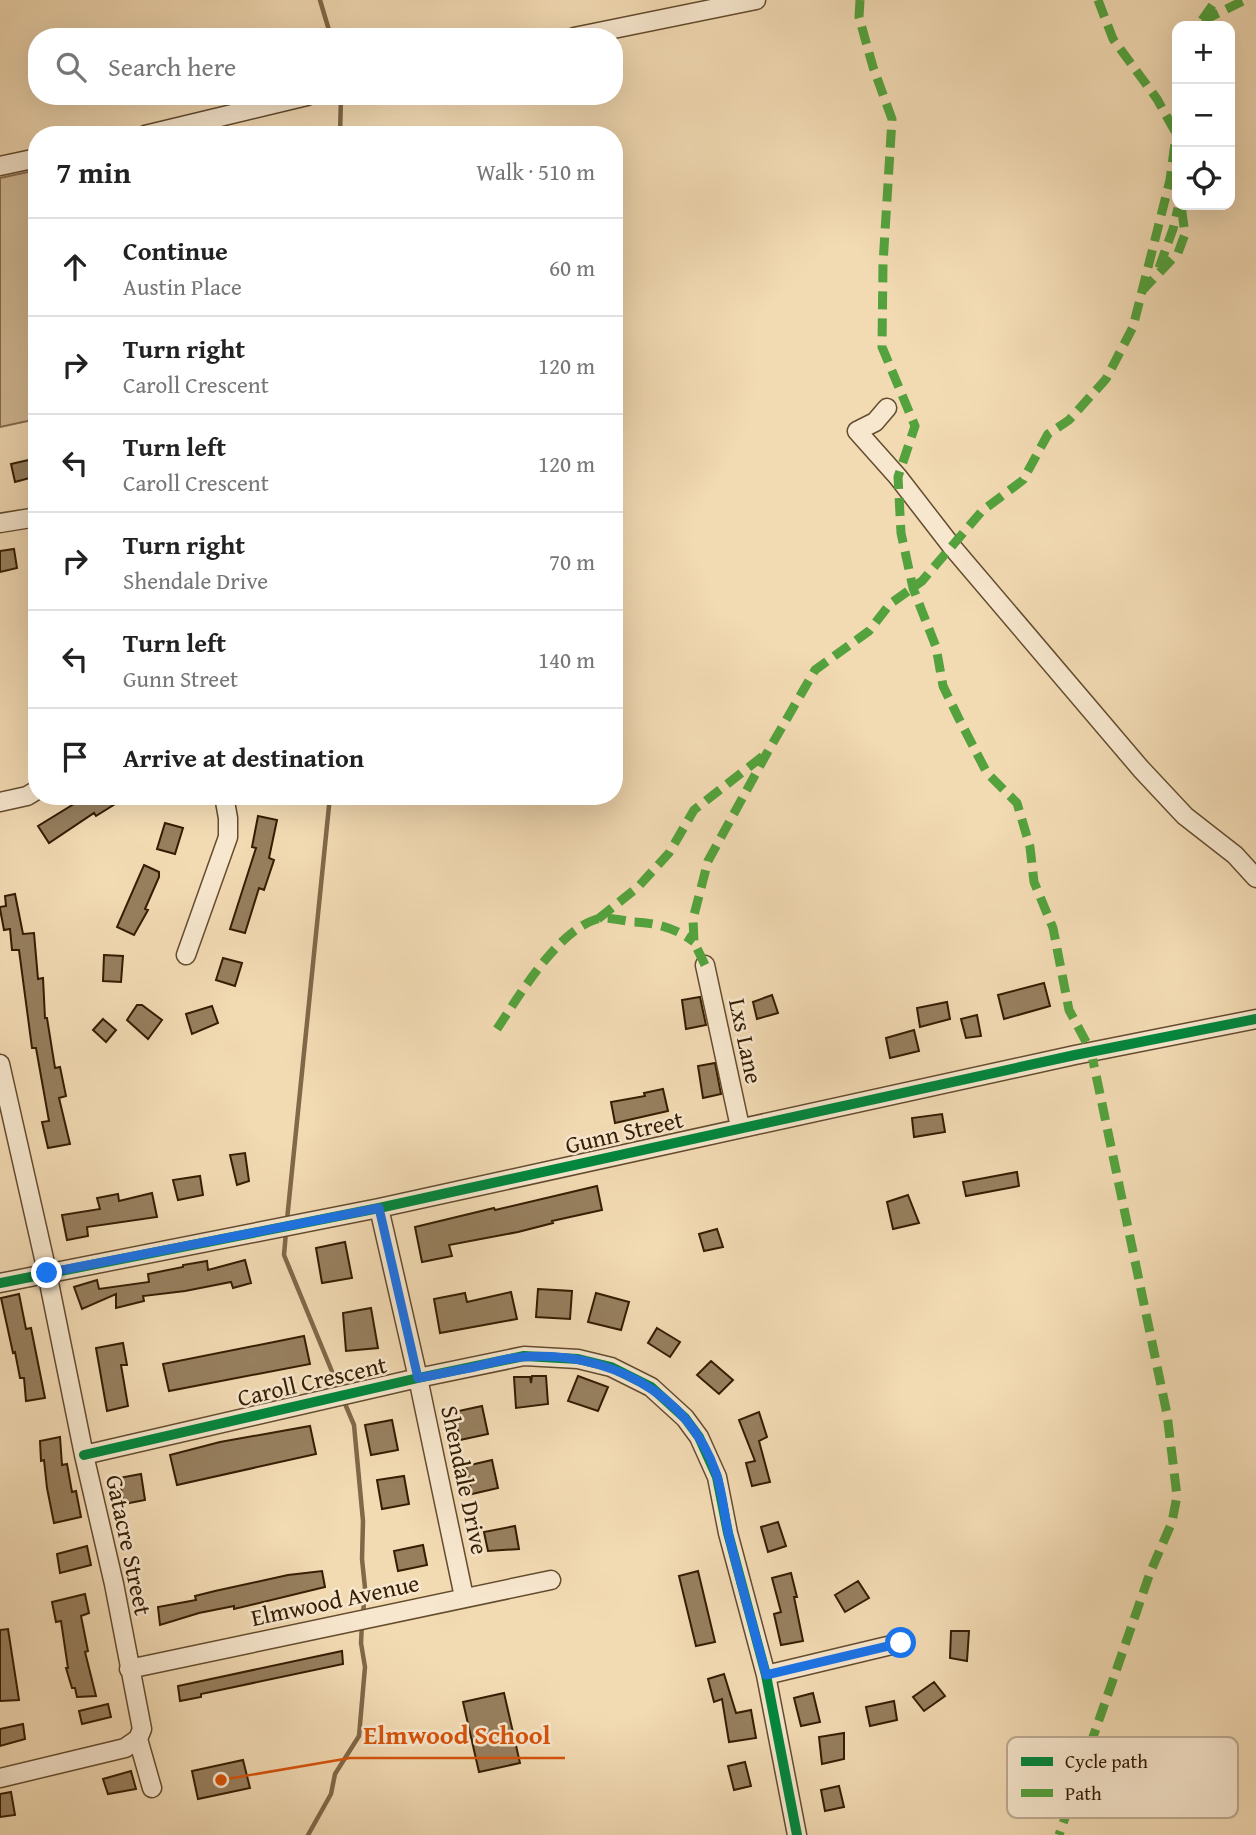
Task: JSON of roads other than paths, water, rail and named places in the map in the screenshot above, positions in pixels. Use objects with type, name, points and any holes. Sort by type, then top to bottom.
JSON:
[{"type":"street","points":[[618,28],[756,0]]},
{"type":"street","points":[[182,126],[270,105]]},
{"type":"street","points":[[0,166],[28,160]]},
{"type":"street","points":[[887,408],[875,422],[857,431],[1141,769],[1185,816],[1235,855],[1256,878]]},
{"type":"street","points":[[0,523],[28,518]]},
{"type":"street","points":[[0,803],[28,795]]},
{"type":"street","points":[[186,955],[228,837],[225,805]]},
{"type":"street","name":"Lxs Lane","points":[[705,965],[740,1127]]},
{"type":"street","name":"Gunn Street","points":[[0,1283],[379,1208],[1083,1053],[1256,1019]]},
{"type":"street","name":"Gatacre Street","points":[[0,1064],[114,1584],[142,1729],[138,1739],[152,1788]]},
{"type":"street","name":"Shendale Drive","points":[[379,1208],[464,1597]]},
{"type":"street","name":"Caroll Crescent","points":[[84,1455],[508,1358],[559,1357],[611,1367],[651,1387],[669,1401],[699,1437],[717,1477],[728,1534],[766,1675],[797,1835]]},
{"type":"street","name":"Elmwood Avenue","points":[[129,1669],[551,1580]]},
{"type":"street","points":[[766,1675],[901,1643]]},
{"type":"street","points":[[0,1778],[125,1748],[138,1739]]},
{"type":"waterway","points":[[320,0],[328,28]]},
{"type":"waterway","points":[[340,126],[341,105]]},
{"type":"waterway","points":[[287,1220],[329,805]]},
{"type":"waterway","points":[[286,1232],[284,1255],[340,1391]]},
{"type":"waterway","points":[[343,1399],[354,1425],[363,1521],[363,1615]]},
{"type":"waterway","points":[[308,1835],[331,1794],[335,1774],[359,1736],[365,1667],[361,1643],[362,1623]]},
{"type":"place","name":"Elmwood School","points":[[221,1780]]}]
